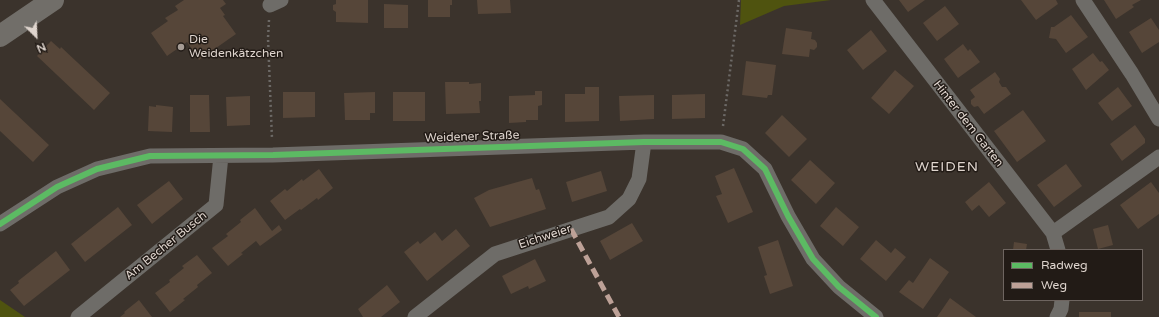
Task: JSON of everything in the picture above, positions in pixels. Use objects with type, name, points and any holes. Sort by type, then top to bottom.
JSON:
[{"type":"main road","points":[[0,36],[53,0]]},
{"type":"street","name":"Hinter dem Garten","points":[[873,0],[1053,233],[1058,249]]},
{"type":"street","points":[[1084,0],[1159,119]]},
{"type":"street","name":"Weidener Straße","points":[[0,224],[57,187],[97,169],[150,156],[273,155],[644,142],[721,142],[742,149],[765,169],[788,216],[813,259],[839,287],[876,317]]},
{"type":"street","name":"Eichweier","points":[[415,317],[494,254],[609,216],[629,199],[640,179],[644,142]]},
{"type":"street","name":"Am Becher Busch","points":[[78,317],[216,205],[221,156]]},
{"type":"street","points":[[1053,233],[1159,157]]},
{"type":"street","points":[[1057,317],[1061,309],[1062,301]]},
{"type":"path","points":[[721,142],[739,0]]},
{"type":"path","points":[[273,155],[268,38],[276,2]]},
{"type":"shaded area","points":[[741,0],[831,0],[784,6],[740,25]]},
{"type":"shaded area","points":[[0,300],[25,317],[0,317]]},
{"type":"building","points":[[184,0],[223,0],[226,4],[220,8],[225,15],[223,16],[236,34],[199,60],[187,42],[167,56],[151,33],[168,21],[165,18],[178,10],[175,6]]},
{"type":"building","points":[[336,0],[368,0],[368,23],[336,22],[336,12],[333,10],[333,5],[336,4]]},
{"type":"building","points":[[428,0],[452,0],[452,5],[450,5],[450,17],[428,17]]},
{"type":"building","points":[[477,0],[510,0],[511,13],[478,14]]},
{"type":"building","points":[[899,0],[925,0],[908,12]]},
{"type":"building","points":[[1021,0],[1056,0],[1058,4],[1036,20]]},
{"type":"building","points":[[1104,0],[1141,0],[1132,5],[1134,7],[1116,19]]},
{"type":"building","points":[[384,4],[408,5],[408,28],[384,28]]},
{"type":"building","points":[[945,6],[959,24],[937,41],[923,23]]},
{"type":"building","points":[[1071,15],[1088,37],[1066,53],[1056,39],[1049,38],[1051,27],[1054,27]]},
{"type":"building","points":[[1151,18],[1159,30],[1159,42],[1142,53],[1129,32]]},
{"type":"building","points":[[786,28],[812,32],[811,39],[815,40],[817,47],[814,50],[810,49],[809,57],[782,54]]},
{"type":"building","points":[[871,30],[887,51],[863,70],[847,50]]},
{"type":"building","points":[[51,41],[60,49],[61,47],[110,93],[94,110],[37,56]]},
{"type":"building","points":[[963,44],[968,51],[970,49],[980,62],[958,78],[944,59]]},
{"type":"building","points":[[1093,53],[1109,70],[1086,90],[1072,69]]},
{"type":"building","points":[[746,61],[776,65],[772,95],[768,95],[767,98],[742,95]]},
{"type":"building","points":[[895,70],[914,86],[889,114],[871,98]]},
{"type":"building","points":[[995,72],[1000,79],[999,82],[1002,87],[1006,87],[1011,94],[984,114],[978,106],[974,107],[971,104],[971,100],[975,97],[970,90]]},
{"type":"building","points":[[445,82],[469,82],[469,84],[481,83],[481,101],[479,101],[480,113],[446,114]]},
{"type":"building","points":[[585,87],[599,87],[599,121],[565,122],[565,94],[585,94]]},
{"type":"building","points":[[1118,87],[1132,106],[1112,121],[1098,103]]},
{"type":"building","points":[[535,91],[542,91],[542,105],[538,106],[538,120],[526,120],[526,122],[509,123],[509,96],[535,95]]},
{"type":"building","points":[[283,92],[315,92],[315,117],[283,118]]},
{"type":"building","points":[[375,92],[375,113],[370,113],[370,120],[345,120],[344,93]]},
{"type":"building","points":[[393,92],[425,92],[425,121],[393,121]]},
{"type":"building","points":[[705,94],[705,118],[672,119],[672,95]]},
{"type":"building","points":[[190,95],[209,95],[210,132],[190,132]]},
{"type":"building","points":[[654,95],[654,119],[620,121],[619,96]]},
{"type":"building","points":[[250,96],[250,125],[227,126],[226,97]]},
{"type":"building","points":[[0,99],[49,145],[33,162],[0,131]]},
{"type":"building","points":[[156,105],[173,107],[172,132],[148,131],[149,106],[156,107]]},
{"type":"building","points":[[1023,110],[1046,141],[1017,162],[994,131]]},
{"type":"building","points":[[782,115],[807,139],[789,157],[765,133]]},
{"type":"building","points":[[1135,125],[1145,139],[1145,143],[1122,161],[1110,144]]},
{"type":"building","points":[[810,160],[835,183],[816,204],[791,180]]},
{"type":"building","points":[[1066,164],[1082,186],[1054,207],[1037,185]]},
{"type":"building","points":[[734,168],[753,212],[728,223],[716,196],[722,194],[715,176]]},
{"type":"building","points":[[319,169],[333,188],[318,200],[317,198],[285,220],[270,201],[285,189],[287,191],[302,179],[303,181]]},
{"type":"building","points":[[601,171],[607,191],[572,202],[566,182]]},
{"type":"building","points":[[532,178],[536,190],[539,189],[546,209],[490,227],[474,198],[489,190]]},
{"type":"building","points":[[169,181],[183,199],[152,224],[137,205]]},
{"type":"building","points":[[989,182],[1006,203],[989,217],[979,205],[972,211],[965,202]]},
{"type":"building","points":[[1151,182],[1159,193],[1159,214],[1138,229],[1120,205]]},
{"type":"building","points":[[118,207],[132,225],[85,262],[71,244]]},
{"type":"building","points":[[836,207],[859,227],[843,246],[820,226]]},
{"type":"building","points":[[255,208],[272,231],[279,225],[282,230],[260,246],[256,241],[228,266],[212,248],[228,236],[226,234]]},
{"type":"building","points":[[632,223],[643,241],[610,260],[600,241]]},
{"type":"building","points":[[1108,225],[1113,245],[1098,249],[1093,229]]},
{"type":"building","points":[[456,229],[470,246],[427,281],[404,252],[418,241],[420,244],[435,232],[442,241]]},
{"type":"building","points":[[778,240],[793,286],[770,294],[764,276],[767,275],[758,247]]},
{"type":"building","points":[[876,240],[891,253],[895,248],[906,257],[886,281],[860,259]]},
{"type":"building","points":[[1014,242],[1027,244],[1026,249],[1013,249]]},
{"type":"building","points":[[56,251],[70,270],[24,306],[10,290],[19,283],[18,281]]},
{"type":"building","points":[[197,255],[212,273],[183,299],[185,300],[170,312],[155,293],[170,282],[169,280],[184,268],[182,266]]},
{"type":"building","points":[[930,258],[949,272],[923,309],[899,292],[909,280],[913,283]]},
{"type":"building","points":[[535,259],[546,281],[529,289],[528,286],[511,294],[502,276]]},
{"type":"building","points":[[387,285],[400,302],[381,317],[363,317],[358,309]]},
{"type":"building","points":[[950,298],[976,317],[937,317]]},
{"type":"building","points":[[139,300],[152,317],[120,317],[125,313],[124,312]]},
{"type":"building","points":[[1079,312],[1111,312],[1111,317],[1079,317]]},
{"type":"marked path","points":[[571,229],[619,317]]},
{"type":"cycle path","points":[[0,224],[57,187],[97,169],[150,156],[273,155],[644,142],[721,142],[743,149],[765,169],[788,216],[813,259],[839,287],[876,317]]},
{"type":"place","name":"Die Weidenkätzchen","points":[[181,47]]},
{"type":"district","name":"WEIDEN","points":[[947,167]]}]
